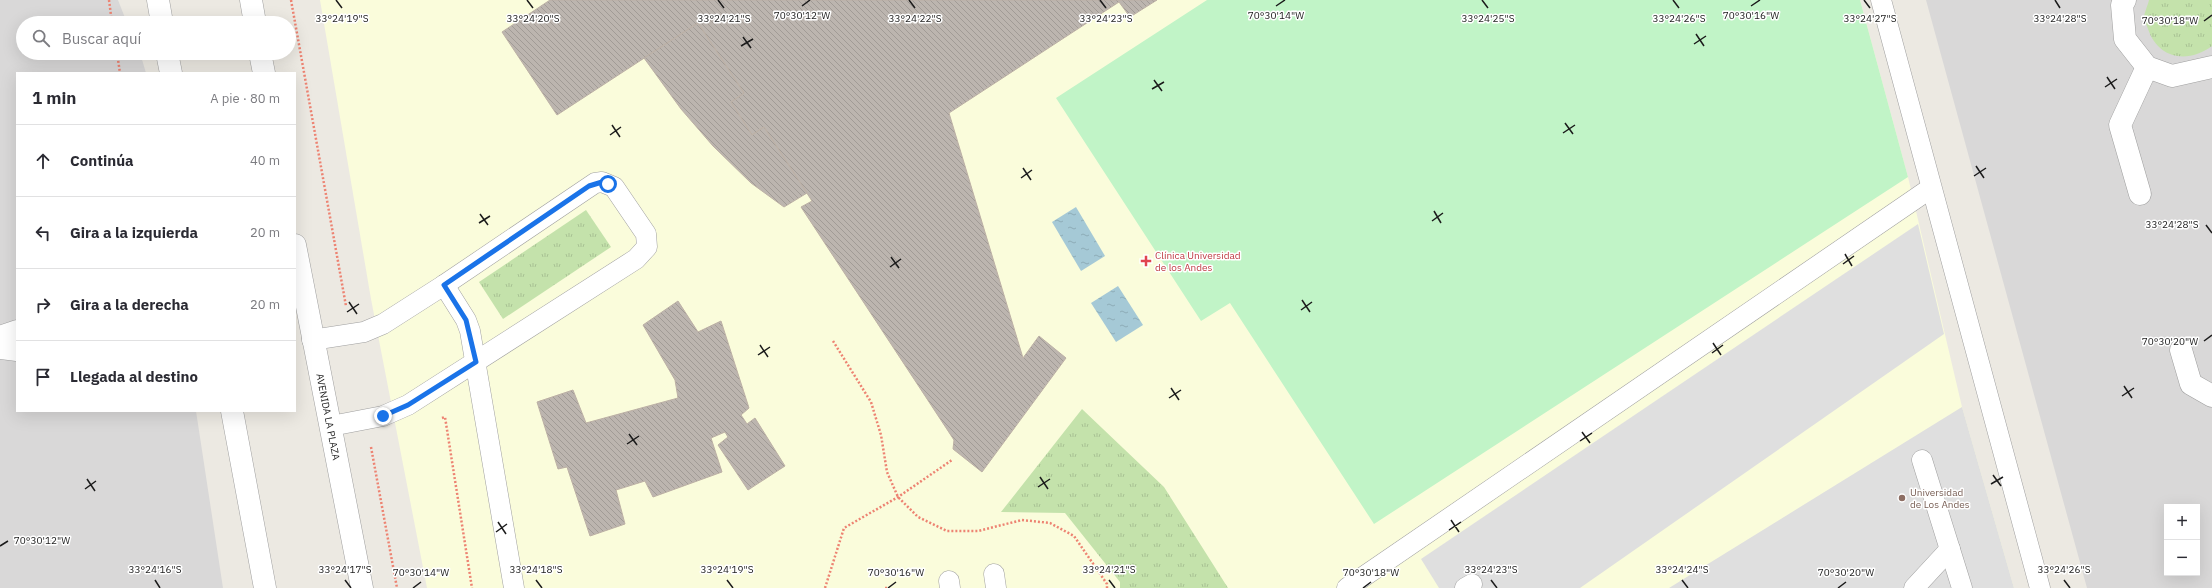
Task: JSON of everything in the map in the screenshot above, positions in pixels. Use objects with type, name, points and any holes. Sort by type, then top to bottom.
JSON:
[{"type":"street","points":[[158,0],[161,16]]},
{"type":"street","points":[[251,0],[254,16]]},
{"type":"street","points":[[2124,0],[2122,5],[2125,39],[2147,67],[2172,76],[2212,67]]},
{"type":"street","points":[[168,60],[171,72]]},
{"type":"street","points":[[261,60],[264,72]]},
{"type":"street","points":[[2140,194],[2120,125],[2147,67]]},
{"type":"street","name":"AVENIDA LA PLAZA","points":[[296,251],[312,340],[331,426],[362,588]]},
{"type":"street","points":[[296,320],[312,340]]},
{"type":"street","points":[[0,337],[16,331]]},
{"type":"street","points":[[0,348],[16,350]]},
{"type":"street","points":[[2181,350],[2191,384],[2212,396]]},
{"type":"street","points":[[232,412],[265,588]]},
{"type":"lane","points":[[1881,0],[2040,588]]},
{"type":"lane","points":[[312,340],[364,332],[383,324],[444,285],[595,183],[602,182],[614,186],[646,234],[646,247],[636,259],[408,405],[383,416],[331,426]]},
{"type":"lane","points":[[1347,588],[1931,188]]},
{"type":"lane","points":[[444,285],[466,320],[476,362],[514,588]]},
{"type":"lane","points":[[1922,460],[1962,588]]},
{"type":"lane","points":[[1914,588],[1950,549]]},
{"type":"path","points":[[108,0],[111,16]]},
{"type":"path","points":[[291,0],[294,16]]},
{"type":"path","points":[[296,28],[351,334]]},
{"type":"path","points":[[118,60],[120,72]]},
{"type":"path","points":[[833,341],[871,402],[881,435],[887,472],[898,496],[918,517],[948,531],[978,531],[1022,520],[1050,523],[1074,536],[1107,584],[1107,588]]},
{"type":"path","points":[[437,419],[445,417],[472,588]]},
{"type":"path","points":[[366,420],[397,588]]},
{"type":"path","points":[[825,588],[844,528],[898,496],[952,460]]},
{"type":"shaded area","points":[[0,0],[118,0],[124,16],[16,16],[16,60],[142,60],[146,72],[16,72],[16,412],[196,412],[223,588],[0,588]]},
{"type":"shaded area","name":"Clínica Universidad de los Andes","points":[[320,0],[1860,0],[1908,177],[1962,407],[2014,588],[427,588],[371,299]]},
{"type":"shaded area","points":[[1926,0],[2212,0],[2212,588],[2087,588]]},
{"type":"shaded area","points":[[1918,224],[1944,334],[1580,588],[1439,588],[1421,559]]},
{"type":"shaded area","name":"Universidad de Los Andes","points":[[1962,407],[2014,588],[1669,588]]},
{"type":"green space","points":[[1207,0],[1860,0],[1908,177],[1374,524],[1230,303],[1201,321],[1056,98]]},
{"type":"green space","points":[[2149,0],[2212,0],[2212,46],[2203,52],[2184,56],[2175,56],[2159,47],[2153,39],[2144,18]]},
{"type":"green space","points":[[586,210],[611,247],[503,319],[479,282]]},
{"type":"green space","points":[[1082,409],[1164,487],[1228,588],[1120,588],[1120,582],[1065,513],[1001,512]]},
{"type":"water","points":[[1076,207],[1105,256],[1081,271],[1052,222]]},
{"type":"water","points":[[1118,286],[1143,325],[1116,342],[1091,303]]},
{"type":"building","points":[[550,0],[1157,0],[1130,17],[1119,2],[949,113],[1023,358],[1039,336],[1066,358],[982,472],[953,449],[954,440],[801,207],[812,201],[764,127],[752,135],[731,102],[744,93],[698,23],[557,115],[502,32]]},
{"type":"building","points":[[698,23],[744,93],[731,102],[752,135],[764,127],[807,193],[784,207],[751,183],[713,146],[681,109],[644,58]]},
{"type":"building","points":[[678,301],[698,332],[721,321],[749,408],[741,415],[747,424],[755,418],[785,466],[748,490],[718,445],[728,437],[725,432],[711,438],[722,472],[653,497],[645,481],[616,490],[625,524],[590,536],[567,467],[558,469],[537,402],[573,390],[586,423],[678,398],[675,380],[643,325]]},
{"type":"place","name":"Clínica Universidad de los Andes","points":[[1146,261]]},
{"type":"place","name":"Universidad de Los Andes","points":[[1902,498]]},
{"type":"route","points":[[383,416],[408,405],[450,380],[476,362],[470,331],[466,320],[444,285],[589,186],[602,182],[608,184]]}]
